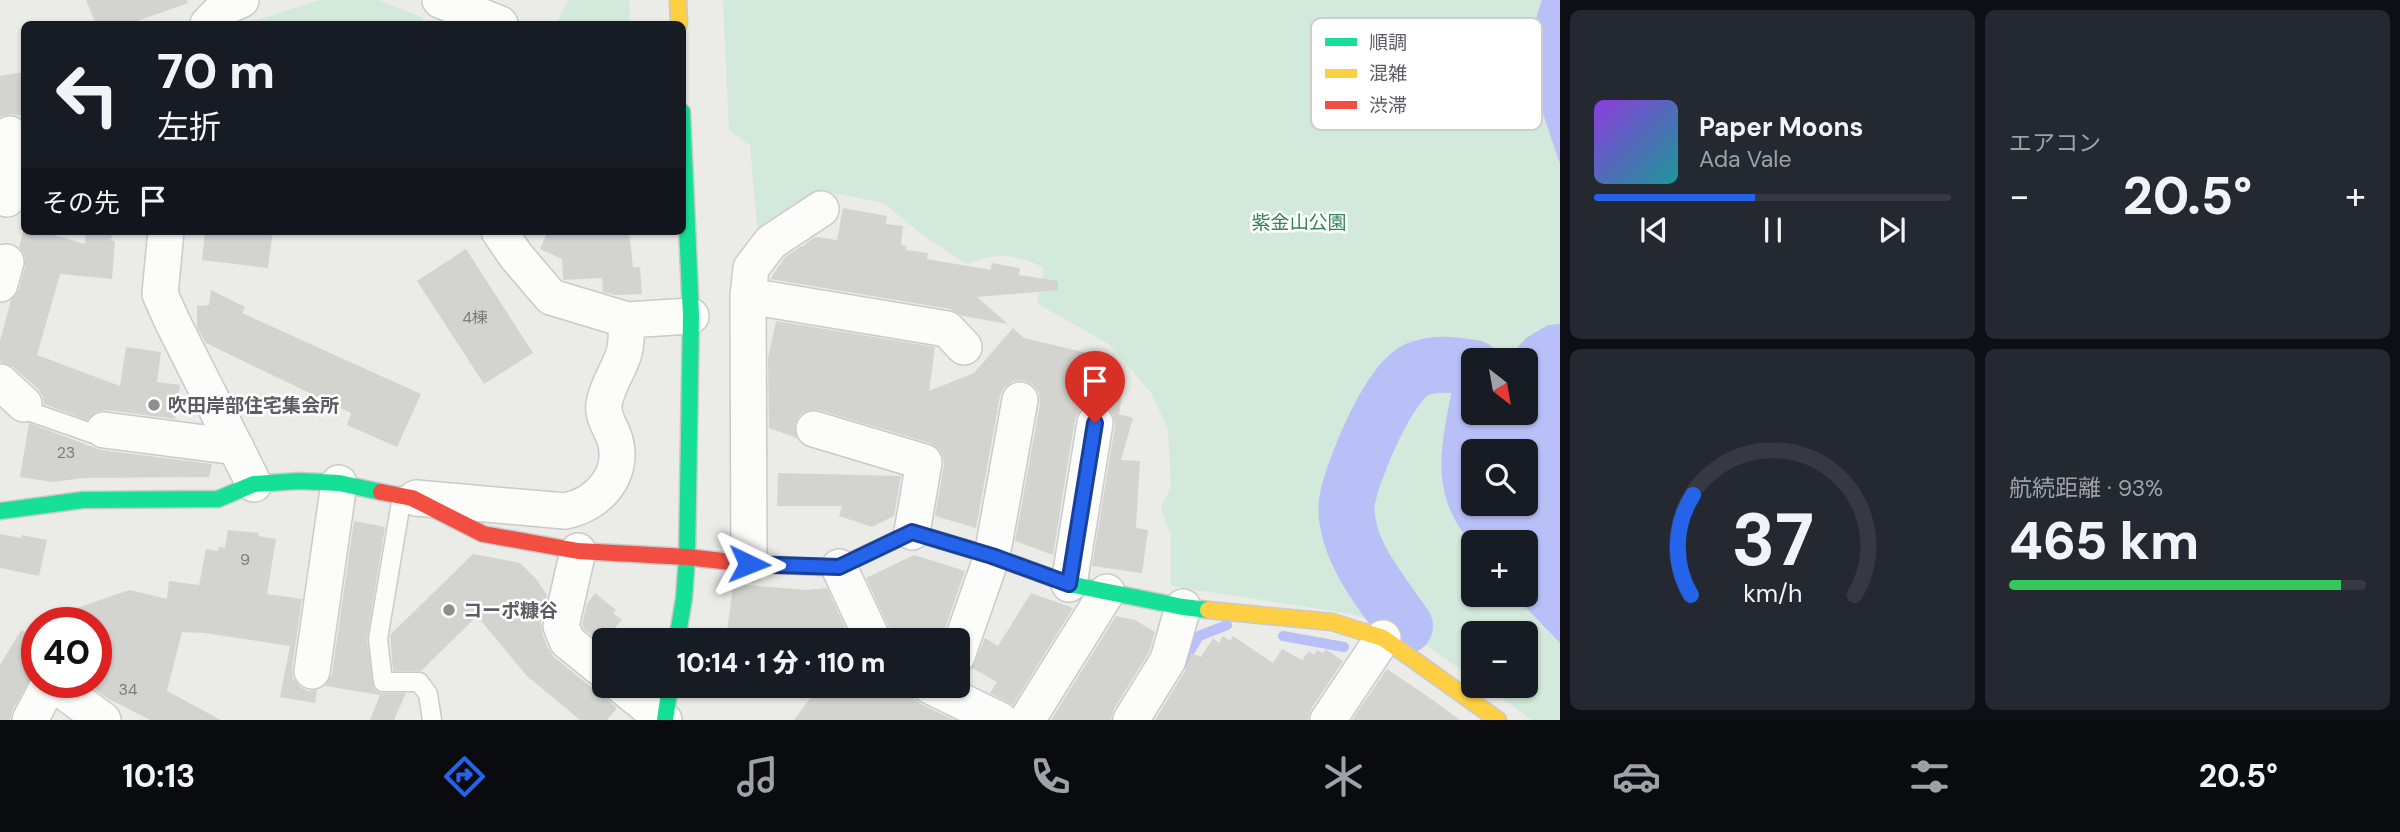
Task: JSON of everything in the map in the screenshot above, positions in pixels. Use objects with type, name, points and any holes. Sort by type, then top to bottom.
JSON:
[{"type":"street","points":[[211,21],[225,7],[241,0]]},
{"type":"street","points":[[440,0],[492,21]]},
{"type":"street","points":[[678,0],[679,21]]},
{"type":"street","points":[[7,200],[11,134]]},
{"type":"street","points":[[679,628],[687,557],[691,316],[686,203]]},
{"type":"street","points":[[749,564],[748,296],[751,268],[771,242],[821,209]]},
{"type":"street","points":[[166,235],[160,294],[254,484]]},
{"type":"street","points":[[502,235],[551,297],[627,320],[691,316]]},
{"type":"street","points":[[748,296],[947,329],[964,347]]},
{"type":"street","points":[[0,512],[83,500],[218,499],[254,484],[299,481],[340,483],[407,497],[565,511],[584,505],[601,494],[615,468],[616,447],[603,409],[609,387],[624,354],[627,320]]},
{"type":"street","points":[[967,628],[992,556],[1020,400]]},
{"type":"street","points":[[1069,584],[1095,423]]},
{"type":"street","points":[[814,429],[923,462],[912,532]]},
{"type":"street","points":[[104,430],[236,447]]},
{"type":"street","points":[[312,671],[340,483]]},
{"type":"street","points":[[407,497],[483,534],[578,551],[687,557],[749,564],[839,567],[912,532],[992,556],[1069,584],[1183,607],[1332,622],[1383,638],[1492,718]]},
{"type":"street","points":[[578,551],[561,626],[567,641],[592,661]]},
{"type":"street","points":[[839,567],[867,628]]},
{"type":"street","points":[[1027,720],[1107,592]]},
{"type":"street","points":[[1131,720],[1168,660],[1183,607]]},
{"type":"street","points":[[1328,720],[1383,638]]},
{"type":"street","points":[[30,720],[42,698]]},
{"type":"street","points":[[72,698],[103,720]]},
{"type":"street","points":[[637,698],[665,720],[668,698]]},
{"type":"street","points":[[959,698],[1000,720]]},
{"type":"lane","points":[[12,393],[31,412],[94,434],[104,430]]},
{"type":"lane","points":[[407,497],[378,639],[383,682],[419,682],[428,694],[432,720]]},
{"type":"green space","points":[[320,0],[378,0],[424,18],[422,21],[254,21]]},
{"type":"green space","points":[[568,0],[629,0],[630,21],[558,21]]},
{"type":"green space","name":"紫金山公園","points":[[723,0],[1560,0],[1560,720],[1532,720],[1501,698],[1538,698],[1538,621],[1461,621],[1461,670],[1413,636],[1352,614],[1171,586],[1171,537],[1161,507],[1171,487],[1168,430],[1152,394],[1110,345],[1037,303],[1044,268],[1023,259],[1006,256],[988,257],[966,264],[928,239],[883,203],[823,191],[758,237],[750,145],[729,130]]},
{"type":"water","points":[[1542,0],[1560,0],[1560,164],[1542,111],[1542,18],[1536,18]]},
{"type":"water","points":[[1560,324],[1560,643],[1526,607],[1538,607],[1538,530],[1462,530],[1447,502],[1443,486],[1442,454],[1446,422],[1452,389],[1461,380],[1461,425],[1538,425],[1538,348],[1517,348],[1526,338],[1548,325]]},
{"type":"building","points":[[86,0],[187,0],[188,3],[137,21],[95,21]]},
{"type":"building","points":[[21,72],[21,116],[10,114],[0,117],[0,76]]},
{"type":"building","points":[[843,208],[887,216],[886,224],[903,226],[901,245],[907,246],[906,250],[928,253],[927,259],[991,270],[992,263],[1020,268],[1019,275],[1058,281],[1058,290],[977,297],[1008,324],[963,316],[950,309],[770,279],[785,257],[815,237],[837,240]]},
{"type":"building","points":[[22,235],[55,235],[85,244],[86,235],[113,235],[111,240],[115,242],[112,279],[60,274],[37,355],[120,386],[126,347],[161,352],[157,382],[180,385],[175,419],[106,410],[96,412],[87,420],[44,404],[38,389],[13,367],[0,362],[0,341],[11,300],[19,290],[25,267],[25,256],[19,247]]},
{"type":"building","points":[[205,235],[272,235],[268,268],[202,260]]},
{"type":"building","points":[[546,235],[629,235],[633,267],[640,267],[642,294],[615,295],[603,292],[602,278],[563,280],[562,259],[540,249]]},
{"type":"building","points":[[466,249],[533,353],[484,384],[417,281]]},
{"type":"building","points":[[211,290],[245,307],[242,313],[421,394],[397,447],[347,425],[351,413],[206,343],[197,327],[197,306],[209,305]]},
{"type":"building","points":[[776,321],[935,347],[929,391],[974,373],[1013,328],[1024,338],[1091,354],[1087,369],[1113,373],[1123,390],[1119,414],[1133,418],[1121,460],[1140,461],[1136,528],[1148,530],[1142,573],[1092,566],[1115,426],[1113,415],[1107,407],[1098,403],[1087,405],[1079,411],[1075,419],[1053,555],[1015,541],[1040,404],[1039,393],[1032,384],[1023,380],[1013,381],[1004,388],[1000,396],[976,528],[935,516],[944,465],[938,448],[930,443],[819,410],[809,410],[800,415],[795,424],[797,438],[769,428],[768,358]]},
{"type":"building","points":[[29,423],[101,450],[212,464],[209,477],[83,478],[53,482],[20,477]]},
{"type":"building","points":[[778,473],[901,476],[894,516],[872,527],[839,516],[842,506],[777,506]]},
{"type":"building","points":[[354,521],[385,527],[367,640],[374,689],[382,693],[406,693],[394,720],[370,720],[380,695],[325,686],[332,674]]},
{"type":"building","points":[[228,530],[259,533],[258,536],[276,539],[267,594],[302,599],[292,668],[293,678],[300,687],[308,691],[317,690],[315,703],[280,697],[290,646],[182,632],[167,691],[221,720],[150,720],[107,698],[112,698],[112,607],[80,607],[129,590],[167,599],[169,581],[199,585],[206,549],[218,551],[219,547],[225,548]]},
{"type":"building","points":[[0,534],[47,540],[39,576],[0,568]]},
{"type":"building","points":[[473,554],[520,563],[547,595],[541,622],[542,633],[554,657],[592,687],[592,698],[607,698],[617,708],[607,720],[580,720],[527,676],[477,616],[421,671],[393,671],[390,635]]},
{"type":"building","points":[[914,555],[965,571],[945,628],[889,628],[866,578]]},
{"type":"building","points":[[733,584],[807,590],[827,588],[845,628],[728,628]]},
{"type":"building","points":[[595,593],[616,610],[613,613],[622,620],[615,628],[592,628],[592,635],[582,624],[587,604]]},
{"type":"building","points":[[1031,593],[1073,608],[1013,705],[990,693],[997,682],[972,668],[985,638],[998,646]]},
{"type":"building","points":[[1116,616],[1135,620],[1155,632],[1149,652],[1114,709],[1111,720],[1051,720]]},
{"type":"building","points":[[21,630],[21,696],[10,720],[0,720],[0,665]]},
{"type":"building","points":[[1223,636],[1230,641],[1233,636],[1273,663],[1282,649],[1302,660],[1309,651],[1314,655],[1317,650],[1323,653],[1326,649],[1343,661],[1311,709],[1308,720],[1155,720],[1185,671],[1191,653],[1201,657],[1213,638],[1219,643]]},
{"type":"building","points":[[1387,669],[1430,698],[1460,720],[1352,720]]},
{"type":"building","points":[[810,698],[913,698],[954,720],[794,720]]},
{"type":"waterway","points":[[1405,626],[1356,551],[1347,520],[1348,496],[1357,466],[1374,427],[1395,391],[1406,378],[1416,370],[1431,366],[1461,366]]},
{"type":"waterway","points":[[1181,666],[1199,636],[1227,625]]},
{"type":"waterway","points":[[1283,636],[1344,647]]},
{"type":"traffic: fast","points":[[679,628],[687,557],[691,316],[686,203]]},
{"type":"traffic: fast","points":[[0,511],[83,500],[218,499],[254,484],[299,481],[339,483],[381,492]]},
{"type":"traffic: fast","points":[[824,567],[839,567],[912,532],[992,556],[1069,584],[1208,610]]},
{"type":"traffic: fast","points":[[665,720],[668,698]]},
{"type":"traffic: slow","points":[[678,0],[679,21]]},
{"type":"traffic: slow","points":[[1208,610],[1332,622],[1383,638],[1498,720]]},
{"type":"traffic: jam","points":[[381,492],[412,498],[483,534],[578,551],[824,567]]},
{"type":"place","name":"吹田岸部住宅集会所","points":[[154,405]]},
{"type":"place","name":"コーポ糠谷","points":[[449,610]]},
{"type":"route","points":[[749,564],[839,567],[912,532],[992,556],[1069,584],[1095,423]]}]
